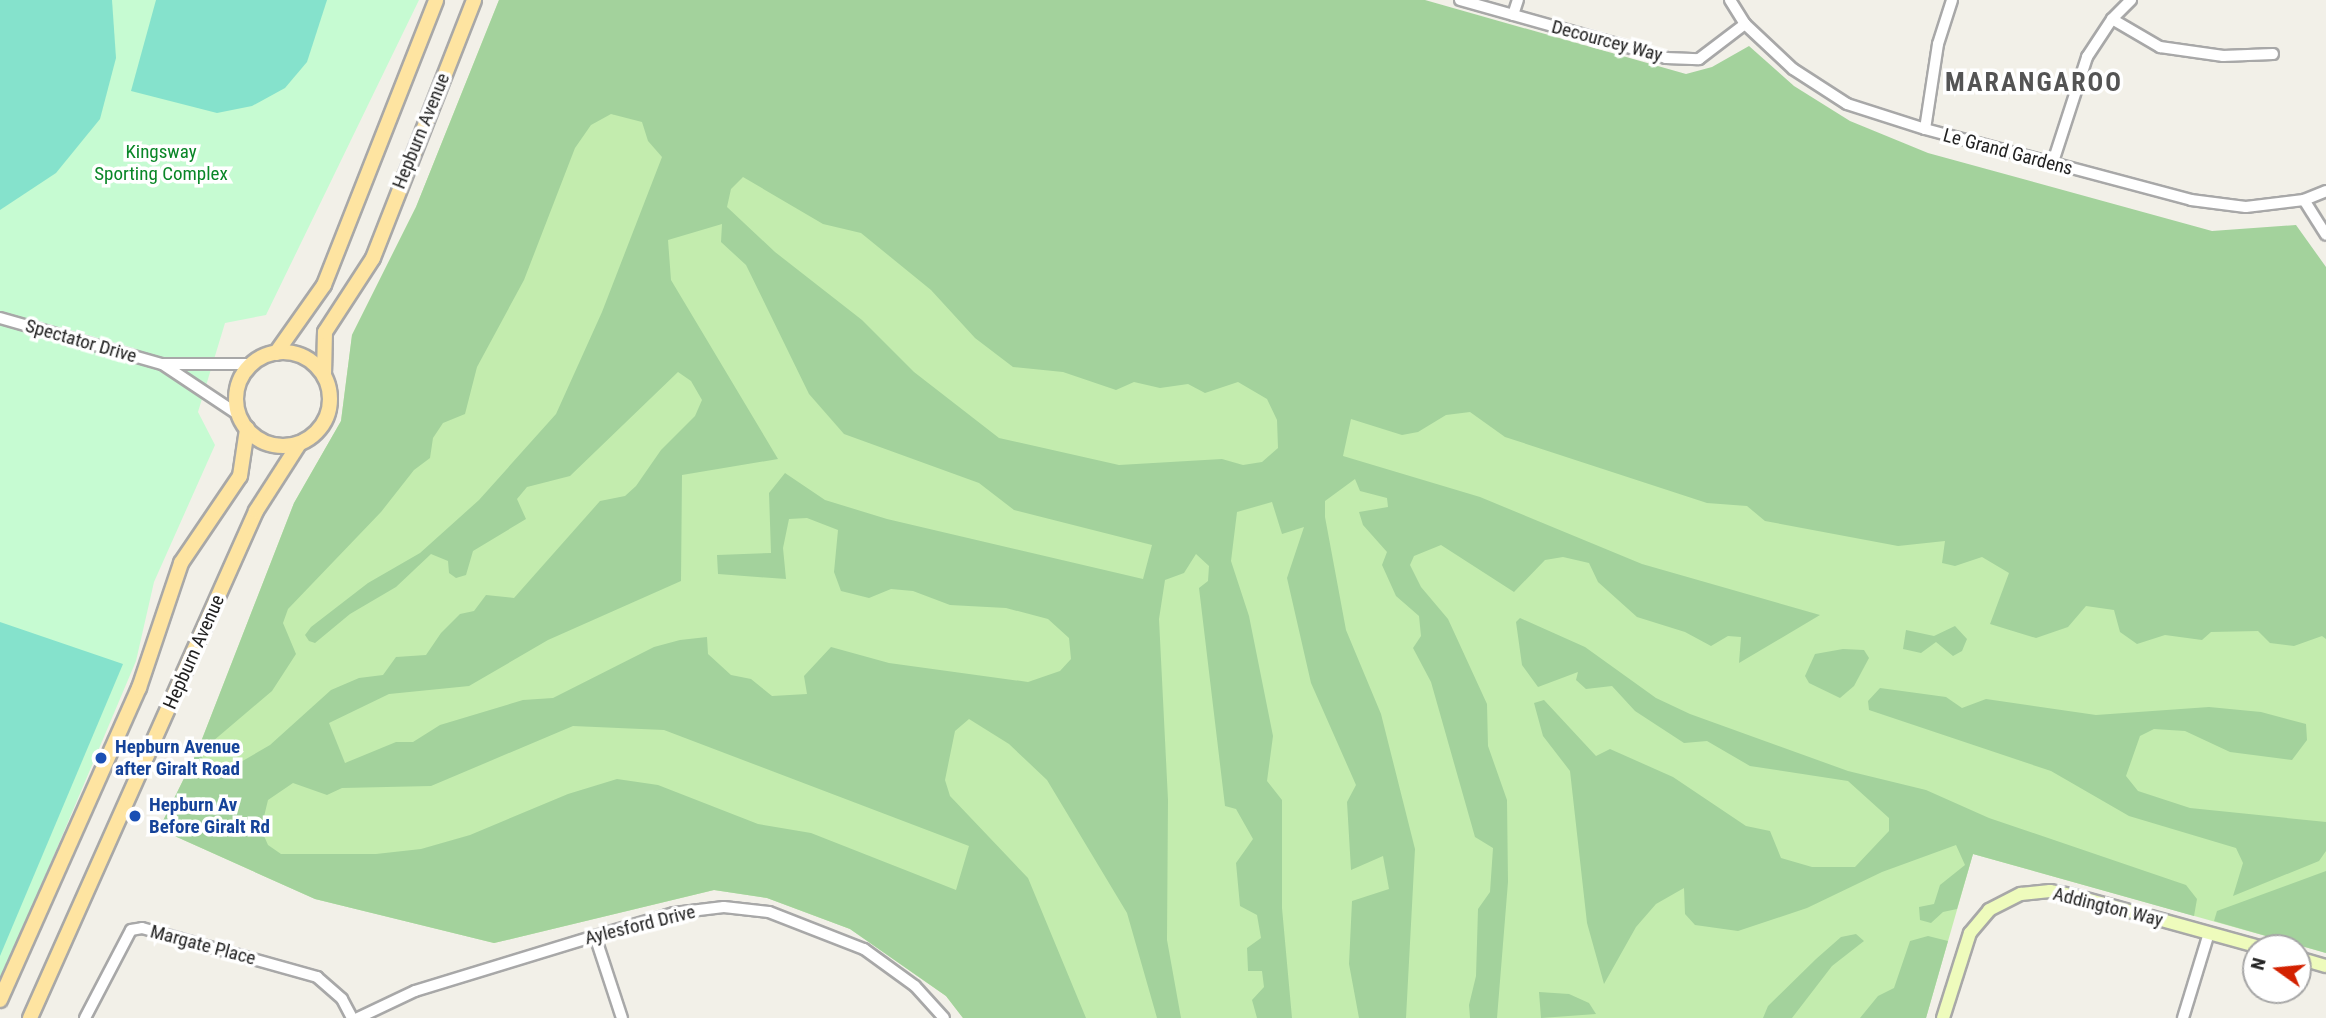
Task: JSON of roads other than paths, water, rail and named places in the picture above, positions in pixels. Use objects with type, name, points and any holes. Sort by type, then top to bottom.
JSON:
[{"type":"main road","name":"Hepburn Avenue","points":[[276,353],[324,285],[436,0]]},
{"type":"main road","name":"Hepburn Avenue","points":[[324,375],[325,332],[373,258],[474,0]]},
{"type":"main road","points":[[276,353],[306,358],[324,375],[330,394],[326,420],[299,444],[280,446],[259,440],[236,413],[240,381],[253,364],[276,353]]},
{"type":"main road","name":"Hepburn Avenue","points":[[0,1000],[139,688],[181,563],[240,476],[247,429]]},
{"type":"main road","name":"Hepburn Avenue","points":[[30,1018],[256,511],[299,444]]},
{"type":"street","name":"Decourcey Way","points":[[1460,0],[1666,58],[1699,59],[1745,24]]},
{"type":"street","points":[[1513,15],[1518,0]]},
{"type":"street","name":"Le Grand Gardens","points":[[1730,0],[1745,24],[1793,69],[1847,104],[1924,129],[2191,200],[2246,207],[2304,201],[2326,191]]},
{"type":"street","points":[[1924,129],[1938,44],[1952,0]]},
{"type":"street","points":[[2052,165],[2087,57],[2112,19],[2131,0]]},
{"type":"street","points":[[2112,19],[2160,47],[2223,56],[2273,54]]},
{"type":"street","points":[[2304,201],[2326,235]]},
{"type":"street","name":"Spectator Drive","points":[[0,318],[162,364],[253,364]]},
{"type":"street","name":"Spectator Drive","points":[[162,364],[236,413]]},
{"type":"street","name":"Addington Way","points":[[1943,1018],[1970,933],[1990,910],[2021,894],[2050,891],[2071,895],[2242,949]]},
{"type":"street","name":"Addington Way","points":[[1951,1018],[1975,939],[1997,914],[2019,902],[2054,899],[2242,944]]},
{"type":"street","name":"Aylesford Drive","points":[[358,1018],[415,991],[595,936],[674,913],[724,907],[769,912],[864,949],[915,986],[944,1018]]},
{"type":"street","name":"Margate Place","points":[[85,1018],[131,930],[142,928],[317,977],[342,999],[352,1018]]},
{"type":"street","points":[[595,936],[622,1018]]},
{"type":"street","points":[[2183,1018],[2208,937]]},
{"type":"place","name":"Hepburn Avenue after Giralt Road","points":[[101,758]]},
{"type":"place","name":"Hepburn Av Before Giralt Rd","points":[[135,816]]},
{"type":"district","name":"MARANGAROO","points":[[2034,83]]},
{"type":"park label","name":"Kingsway Sporting Complex","points":[[161,163]]}]
